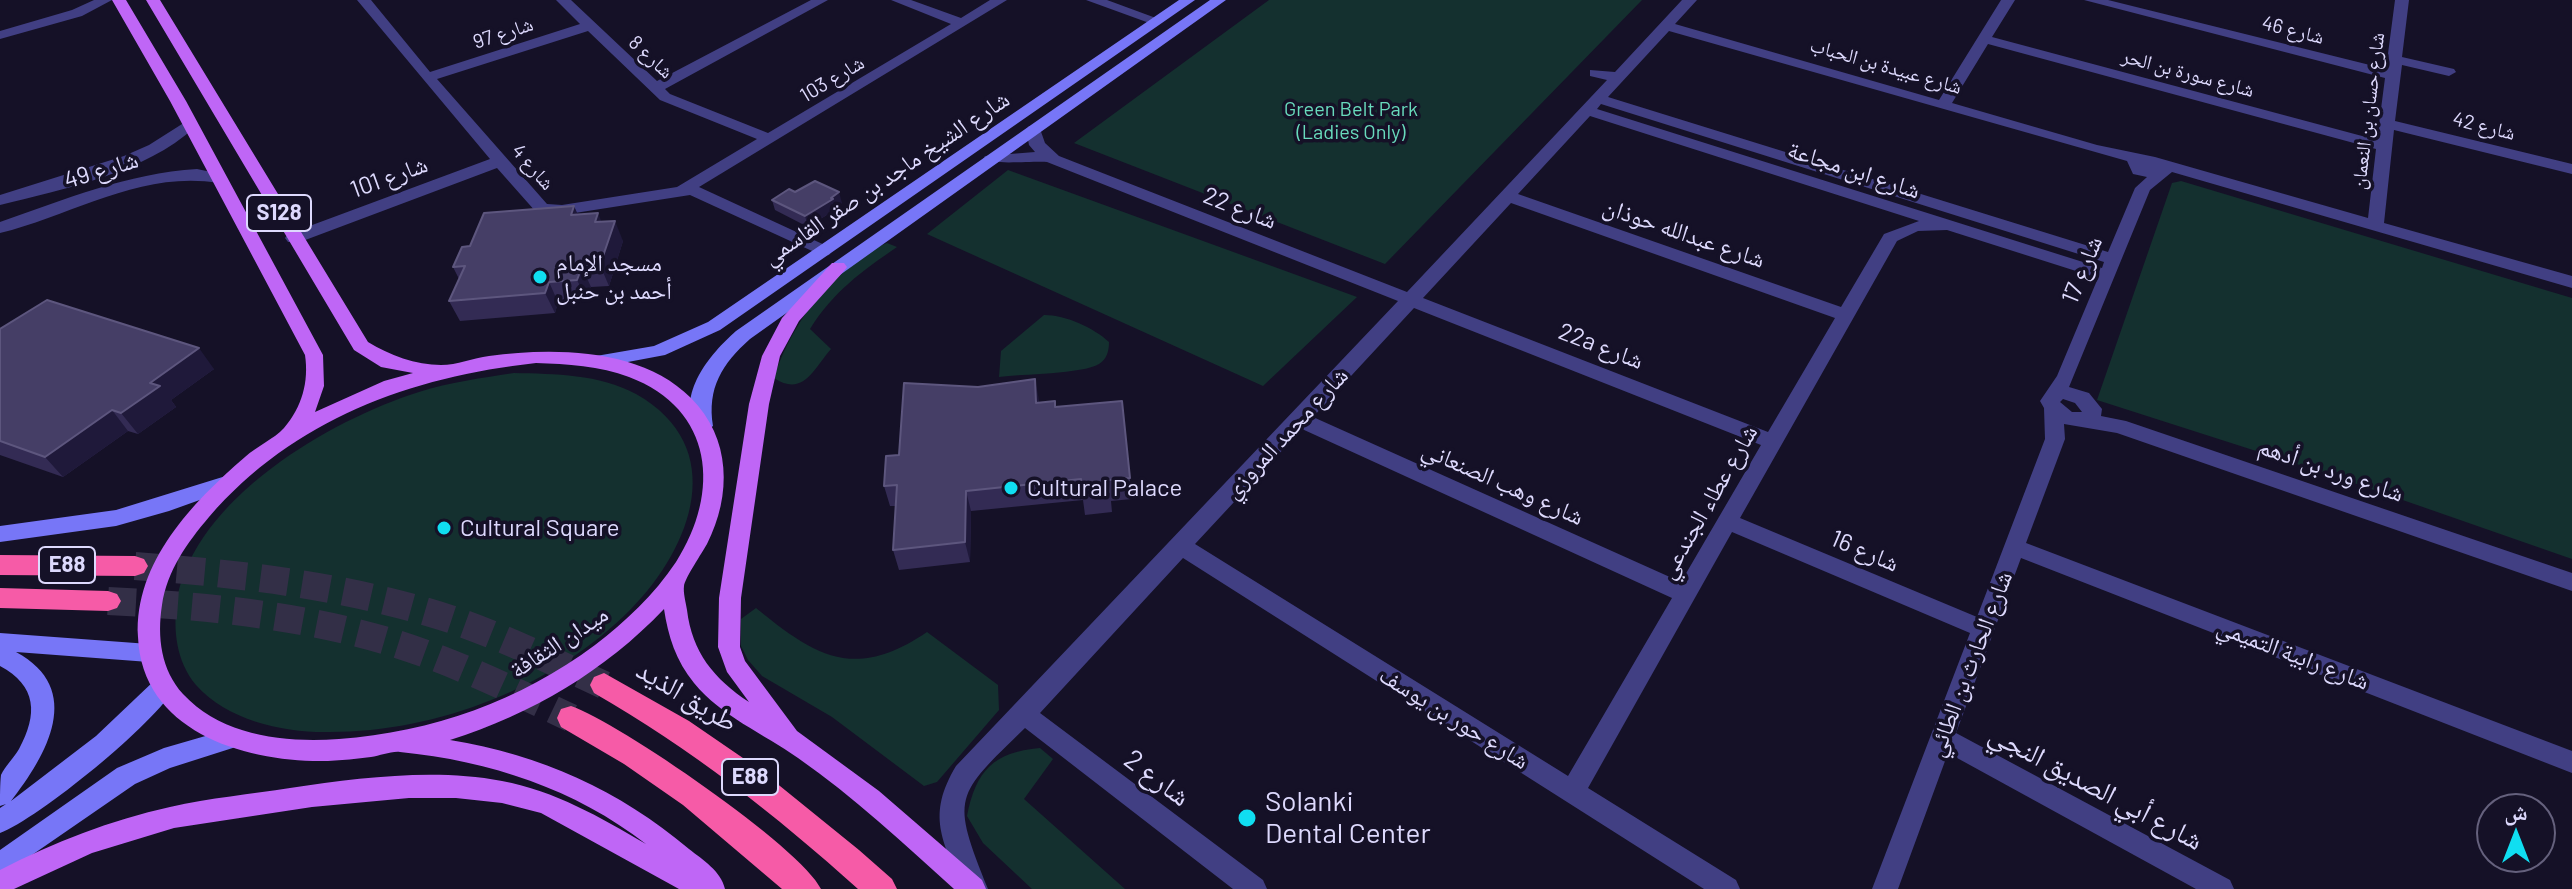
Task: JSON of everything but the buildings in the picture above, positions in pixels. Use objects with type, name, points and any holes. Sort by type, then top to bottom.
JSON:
[{"type":"highway","name":"E88","points":[[0,565],[135,566]]},
{"type":"highway","name":"E88","points":[[0,598],[108,601]]},
{"type":"highway","name":"طريق الذيد","points":[[604,685],[726,758],[803,819],[881,889]]},
{"type":"highway","name":"E88","points":[[571,718],[637,755],[690,791],[728,820],[805,889]]},
{"type":"main road","name":"S128","points":[[153,0],[355,338],[368,352],[401,366],[447,369]]},
{"type":"main road","name":"شارع الشيخ ماجد بن صقر القاسمي","points":[[596,362],[658,351],[697,335],[1188,0]]},
{"type":"main road","name":"شارع الشيخ ماجد بن صقر القاسمي","points":[[703,426],[700,400],[703,386],[718,359],[743,335],[1219,0]]},
{"type":"main road","name":"S128","points":[[123,7],[178,101],[314,355],[317,379],[314,393],[288,436]]},
{"type":"main road","points":[[1135,60],[1127,59],[1122,54],[1152,30],[1157,21]]},
{"type":"main road","points":[[178,101],[191,110],[199,110],[213,98]]},
{"type":"main road","points":[[788,738],[735,665],[729,647],[730,598],[759,404],[771,356],[791,318],[838,267]]},
{"type":"main road","name":"ميدان الثقافة","points":[[536,357],[596,362],[647,377],[689,407],[703,426],[712,448],[716,472],[714,498],[693,555],[673,585],[635,626],[586,664],[528,698],[464,725],[397,743],[309,751],[269,747],[233,738],[192,716],[163,687],[149,653],[147,625],[152,596],[163,566],[188,528],[229,482],[288,436],[366,396],[447,369],[536,357]]},
{"type":"main road","points":[[0,534],[116,518],[162,506],[229,482]]},
{"type":"main road","points":[[673,585],[677,631],[687,655],[702,677],[722,696],[788,738],[879,805],[974,889]]},
{"type":"main road","points":[[0,642],[149,653]]},
{"type":"main road","points":[[0,655],[18,663],[39,684],[44,714],[31,752],[0,795]]},
{"type":"main road","points":[[0,822],[83,765],[125,728],[163,687]]},
{"type":"main road","points":[[0,865],[126,776],[164,759],[233,738]]},
{"type":"main road","points":[[397,743],[486,755],[528,765],[569,783],[608,803],[644,828],[714,889]]},
{"type":"main road","points":[[0,883],[75,846],[153,822],[378,789],[423,786],[505,792],[541,802],[605,831],[666,871],[714,889]]},
{"type":"street","points":[[0,35],[77,13],[105,0]]},
{"type":"street","name":"شارع 4","points":[[364,0],[538,206],[548,210],[683,190],[700,192],[823,251]]},
{"type":"street","name":"شارع 8","points":[[563,0],[654,89],[678,104],[770,139]]},
{"type":"street","points":[[898,0],[962,23]]},
{"type":"street","name":"شارع 103","points":[[683,190],[1000,0]]},
{"type":"street","points":[[1093,0],[1157,21]]},
{"type":"street","name":"شارع محمد المروزي","points":[[974,889],[952,829],[953,795],[966,773],[1690,0]]},
{"type":"street","points":[[1943,105],[2008,0]]},
{"type":"street","name":"شارع 46","points":[[2091,0],[2393,67],[2449,72]]},
{"type":"street","points":[[2382,0],[2401,2]]},
{"type":"street","points":[[654,89],[810,2]]},
{"type":"street","name":"شارع حسان بن النعمان","points":[[2375,226],[2401,2]]},
{"type":"street","points":[[77,13],[123,7]]},
{"type":"street","name":"شارع 97","points":[[429,77],[589,26]]},
{"type":"street","name":"شارع عبيدة بن الحباب","points":[[1667,26],[2094,149],[2159,171]]},
{"type":"street","name":"شارع سورة بن الحر","points":[[1984,39],[2383,146]]},
{"type":"street","points":[[1595,73],[1608,74],[1615,79]]},
{"type":"street","name":"شارع ابن مجاعة","points":[[1592,104],[1946,225],[2110,267]]},
{"type":"street","name":"شارع ابن مجاعة","points":[[1592,104],[2110,267]]},
{"type":"street","name":"شارع 42","points":[[2386,123],[2572,169]]},
{"type":"street","name":"شارع 49","points":[[0,200],[144,153],[173,139],[190,124]]},
{"type":"street","points":[[1034,129],[1037,145],[1053,159]]},
{"type":"street","points":[[144,153],[168,152],[177,157],[173,166],[147,180]]},
{"type":"street","name":"شارع 22","points":[[991,159],[1023,155],[1053,159],[1410,299]]},
{"type":"street","name":"شارع 101","points":[[294,238],[500,161]]},
{"type":"street","points":[[2137,165],[2143,188]]},
{"type":"street","points":[[2159,171],[2199,176],[2572,282]]},
{"type":"street","name":"شارع 17","points":[[2053,402],[2069,371],[2143,188],[2159,171]]},
{"type":"street","name":"شارع 49","points":[[0,228],[147,180],[188,174],[219,178]]},
{"type":"street","name":"شارع عبدالله حوذان","points":[[1505,195],[1846,315]]},
{"type":"street","points":[[1871,201],[1889,221],[1890,238],[1915,226],[1946,225]]},
{"type":"street","name":"شارع عطاء الجندعي","points":[[1572,792],[1890,238]]},
{"type":"street","name":"22a شارع","points":[[1410,299],[1773,442]]},
{"type":"street","points":[[2069,371],[2083,412]]},
{"type":"street","name":"شارع ورد بن أدهم","points":[[2053,402],[2572,582]]},
{"type":"street","name":"شارع الحارث بن الطائي","points":[[1885,889],[2055,439],[2053,402]]},
{"type":"street","name":"شارع الحارث بن الطائي","points":[[2055,439],[2083,412]]},
{"type":"street","name":"شارع وهب الصنعاني","points":[[1299,419],[1685,594]]},
{"type":"street","name":"شارع 16","points":[[1728,521],[1983,629]]},
{"type":"street","name":"شارع حور بن يوسف","points":[[1181,546],[1727,889]]},
{"type":"street","name":"شارع رابية التميمي","points":[[2014,547],[2572,762]]},
{"type":"street","name":"شارع ورد بن أدهم","points":[[2527,565],[2572,574]]},
{"type":"street","name":"شارع 2","points":[[1024,714],[1254,889]]},
{"type":"street","name":"شارع أبي الصديق النجي","points":[[1942,738],[2221,889]]},
{"type":"green space","name":"Green Belt Park (Ladies Only)","points":[[1269,0],[1642,0],[1385,264],[1074,143]]},
{"type":"green space","points":[[1008,170],[1357,297],[1263,386],[927,234]]},
{"type":"green space","points":[[2181,181],[2572,298],[2572,559],[2331,475],[2097,400],[2172,183]]},
{"type":"green space","points":[[887,243],[897,247],[849,283],[828,304],[810,329],[831,349],[813,372],[800,383],[784,383],[774,378],[791,338],[832,281],[849,266]]},
{"type":"green space","points":[[1044,315],[1070,320],[1103,337],[1109,342],[1104,360],[1080,370],[999,377],[1001,351]]},
{"type":"green space","points":[[514,373],[576,376],[622,387],[665,416],[683,441],[692,469],[692,498],[684,528],[671,557],[631,609],[567,661],[530,682],[492,700],[412,724],[330,732],[276,727],[224,708],[196,685],[180,655],[175,623],[177,600],[189,563],[209,529],[238,497],[308,443],[346,422],[419,392]]},
{"type":"green space","points":[[756,608],[798,639],[837,657],[857,659],[878,656],[927,632],[998,685],[999,710],[937,782],[924,786],[832,717],[762,676],[741,646],[741,619]]},
{"type":"green space","points":[[1040,748],[1053,759],[1024,799],[1125,889],[1032,889],[983,843],[967,816],[982,776],[999,759]]},
{"type":"tunnel","points":[[135,566],[296,583],[375,598],[453,620],[604,685]]},
{"type":"tunnel","points":[[108,601],[254,614],[362,634],[441,660],[571,718]]},
{"type":"place","name":"مسجد الإمام أحمد بن حنبل","points":[[540,277]]},
{"type":"place","name":"Cultural Palace","points":[[1011,488]]},
{"type":"place","name":"Cultural Square","points":[[444,528]]},
{"type":"place","name":"Solanki Dental Center","points":[[1247,818]]}]
